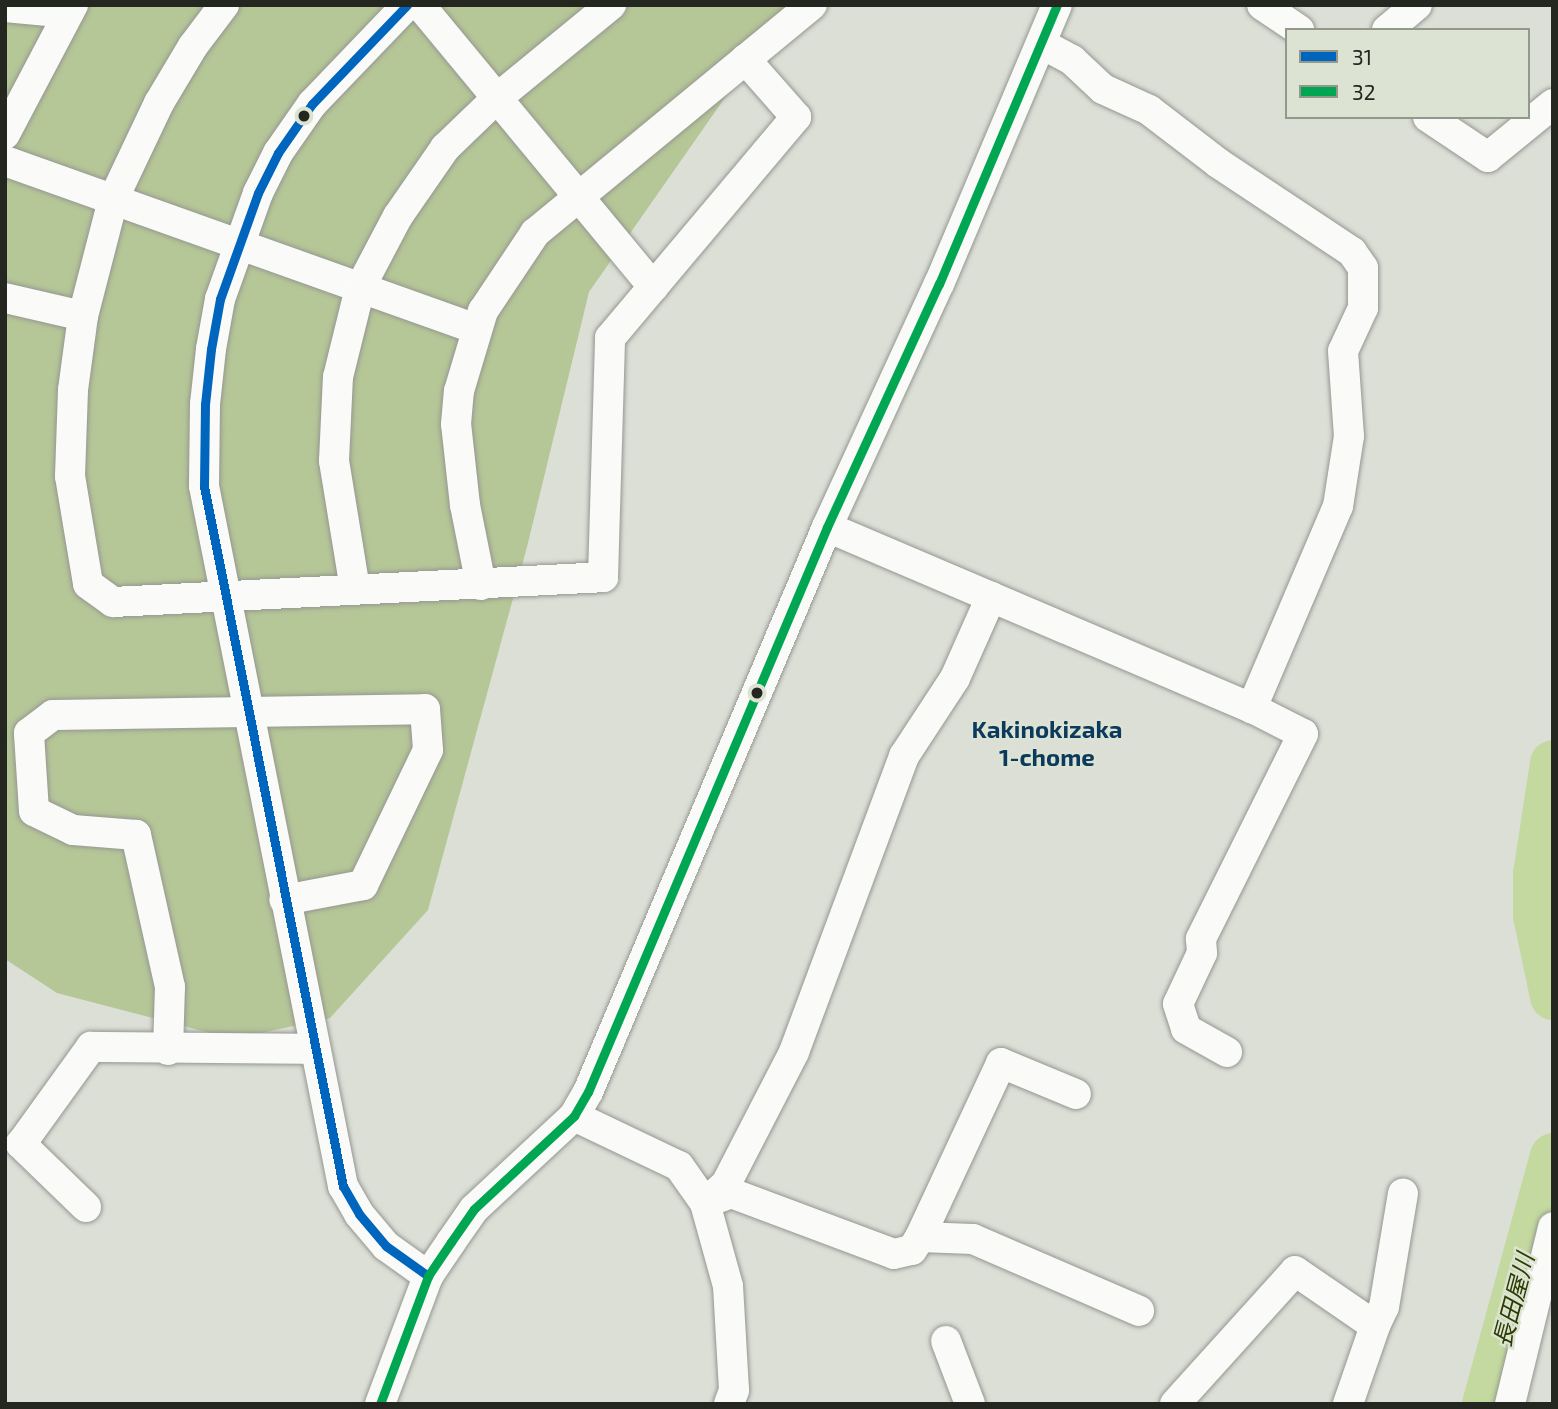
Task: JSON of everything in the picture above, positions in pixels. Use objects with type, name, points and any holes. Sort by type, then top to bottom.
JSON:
[{"type":"street","points":[[223,5],[192,46],[159,103],[113,200],[83,316],[74,390],[70,476],[88,584],[113,602],[603,577],[610,338],[796,117],[745,59]]},
{"type":"street","points":[[407,5],[312,104],[278,153],[237,246],[220,299],[205,404],[204,486],[245,709],[343,1186],[359,1214],[386,1246],[428,1276]]},
{"type":"street","points":[[420,5],[575,197],[653,287]]},
{"type":"street","points":[[355,589],[334,447],[338,377],[360,288],[423,176],[496,99],[611,5]]},
{"type":"street","points":[[481,585],[464,505],[456,424],[460,391],[476,329],[520,253],[575,197],[812,5]]},
{"type":"street","points":[[380,1404],[428,1276],[474,1209],[574,1116],[604,1058],[827,527],[1058,5]]},
{"type":"street","points":[[1262,5],[1295,28]]},
{"type":"street","points":[[1389,28],[1417,5]]},
{"type":"street","points":[[5,7],[70,9],[5,134]]},
{"type":"street","points":[[1042,44],[1072,60],[1102,89],[1150,110],[1218,163],[1352,252],[1363,268],[1363,308],[1343,351],[1349,436],[1338,506],[1252,708]]},
{"type":"street","points":[[1431,119],[1488,157],[1553,104]]},
{"type":"street","points":[[5,161],[237,246],[476,329]]},
{"type":"street","points":[[5,298],[83,316]]},
{"type":"street","points":[[827,527],[1252,708],[1303,734],[1200,939],[1202,953],[1178,1004],[1186,1029],[1227,1052]]},
{"type":"street","points":[[705,1203],[726,1184],[794,1052],[904,756],[929,724],[955,678],[990,597]]},
{"type":"street","points":[[168,1050],[170,987],[136,835],[73,830],[34,811],[29,733],[53,715],[245,709],[425,709],[428,750],[363,884],[284,900]]},
{"type":"street","points":[[86,1207],[21,1144],[91,1047],[168,1050],[313,1049]]},
{"type":"street","points":[[705,1203],[732,1193],[894,1254],[912,1250],[1001,1063],[1076,1094]]},
{"type":"street","points":[[574,1116],[679,1166],[705,1203],[728,1286],[734,1390],[729,1404]]},
{"type":"street","points":[[1348,1404],[1384,1307],[1403,1194]]},
{"type":"street","points":[[1510,1404],[1553,1227]]},
{"type":"street","points":[[920,1237],[985,1243],[1139,1311]]},
{"type":"street","points":[[1175,1404],[1295,1271],[1375,1326]]},
{"type":"street","points":[[946,1341],[970,1404]]},
{"type":"green space","points":[[5,5],[827,5],[759,49],[589,292],[527,547],[428,910],[330,1018],[233,1039],[57,993],[5,959]]},
{"type":"waterway","name":"長田屋川","points":[[1553,763],[1536,874],[1536,915],[1553,996]]},
{"type":"waterway","name":"長田屋川","points":[[1485,1404],[1553,1156]]},
{"type":"transit line","name":"31","points":[[407,5],[312,104],[278,153],[258,193],[220,299],[205,404],[204,486],[343,1186],[359,1214],[386,1246],[428,1276]]},
{"type":"transit line","name":"32","points":[[380,1404],[428,1276],[474,1209],[574,1116],[588,1092],[827,527],[939,284],[1057,5]]},
{"type":"district","name":"Kakinokizaka 1-chome","points":[[1047,743]]}]
